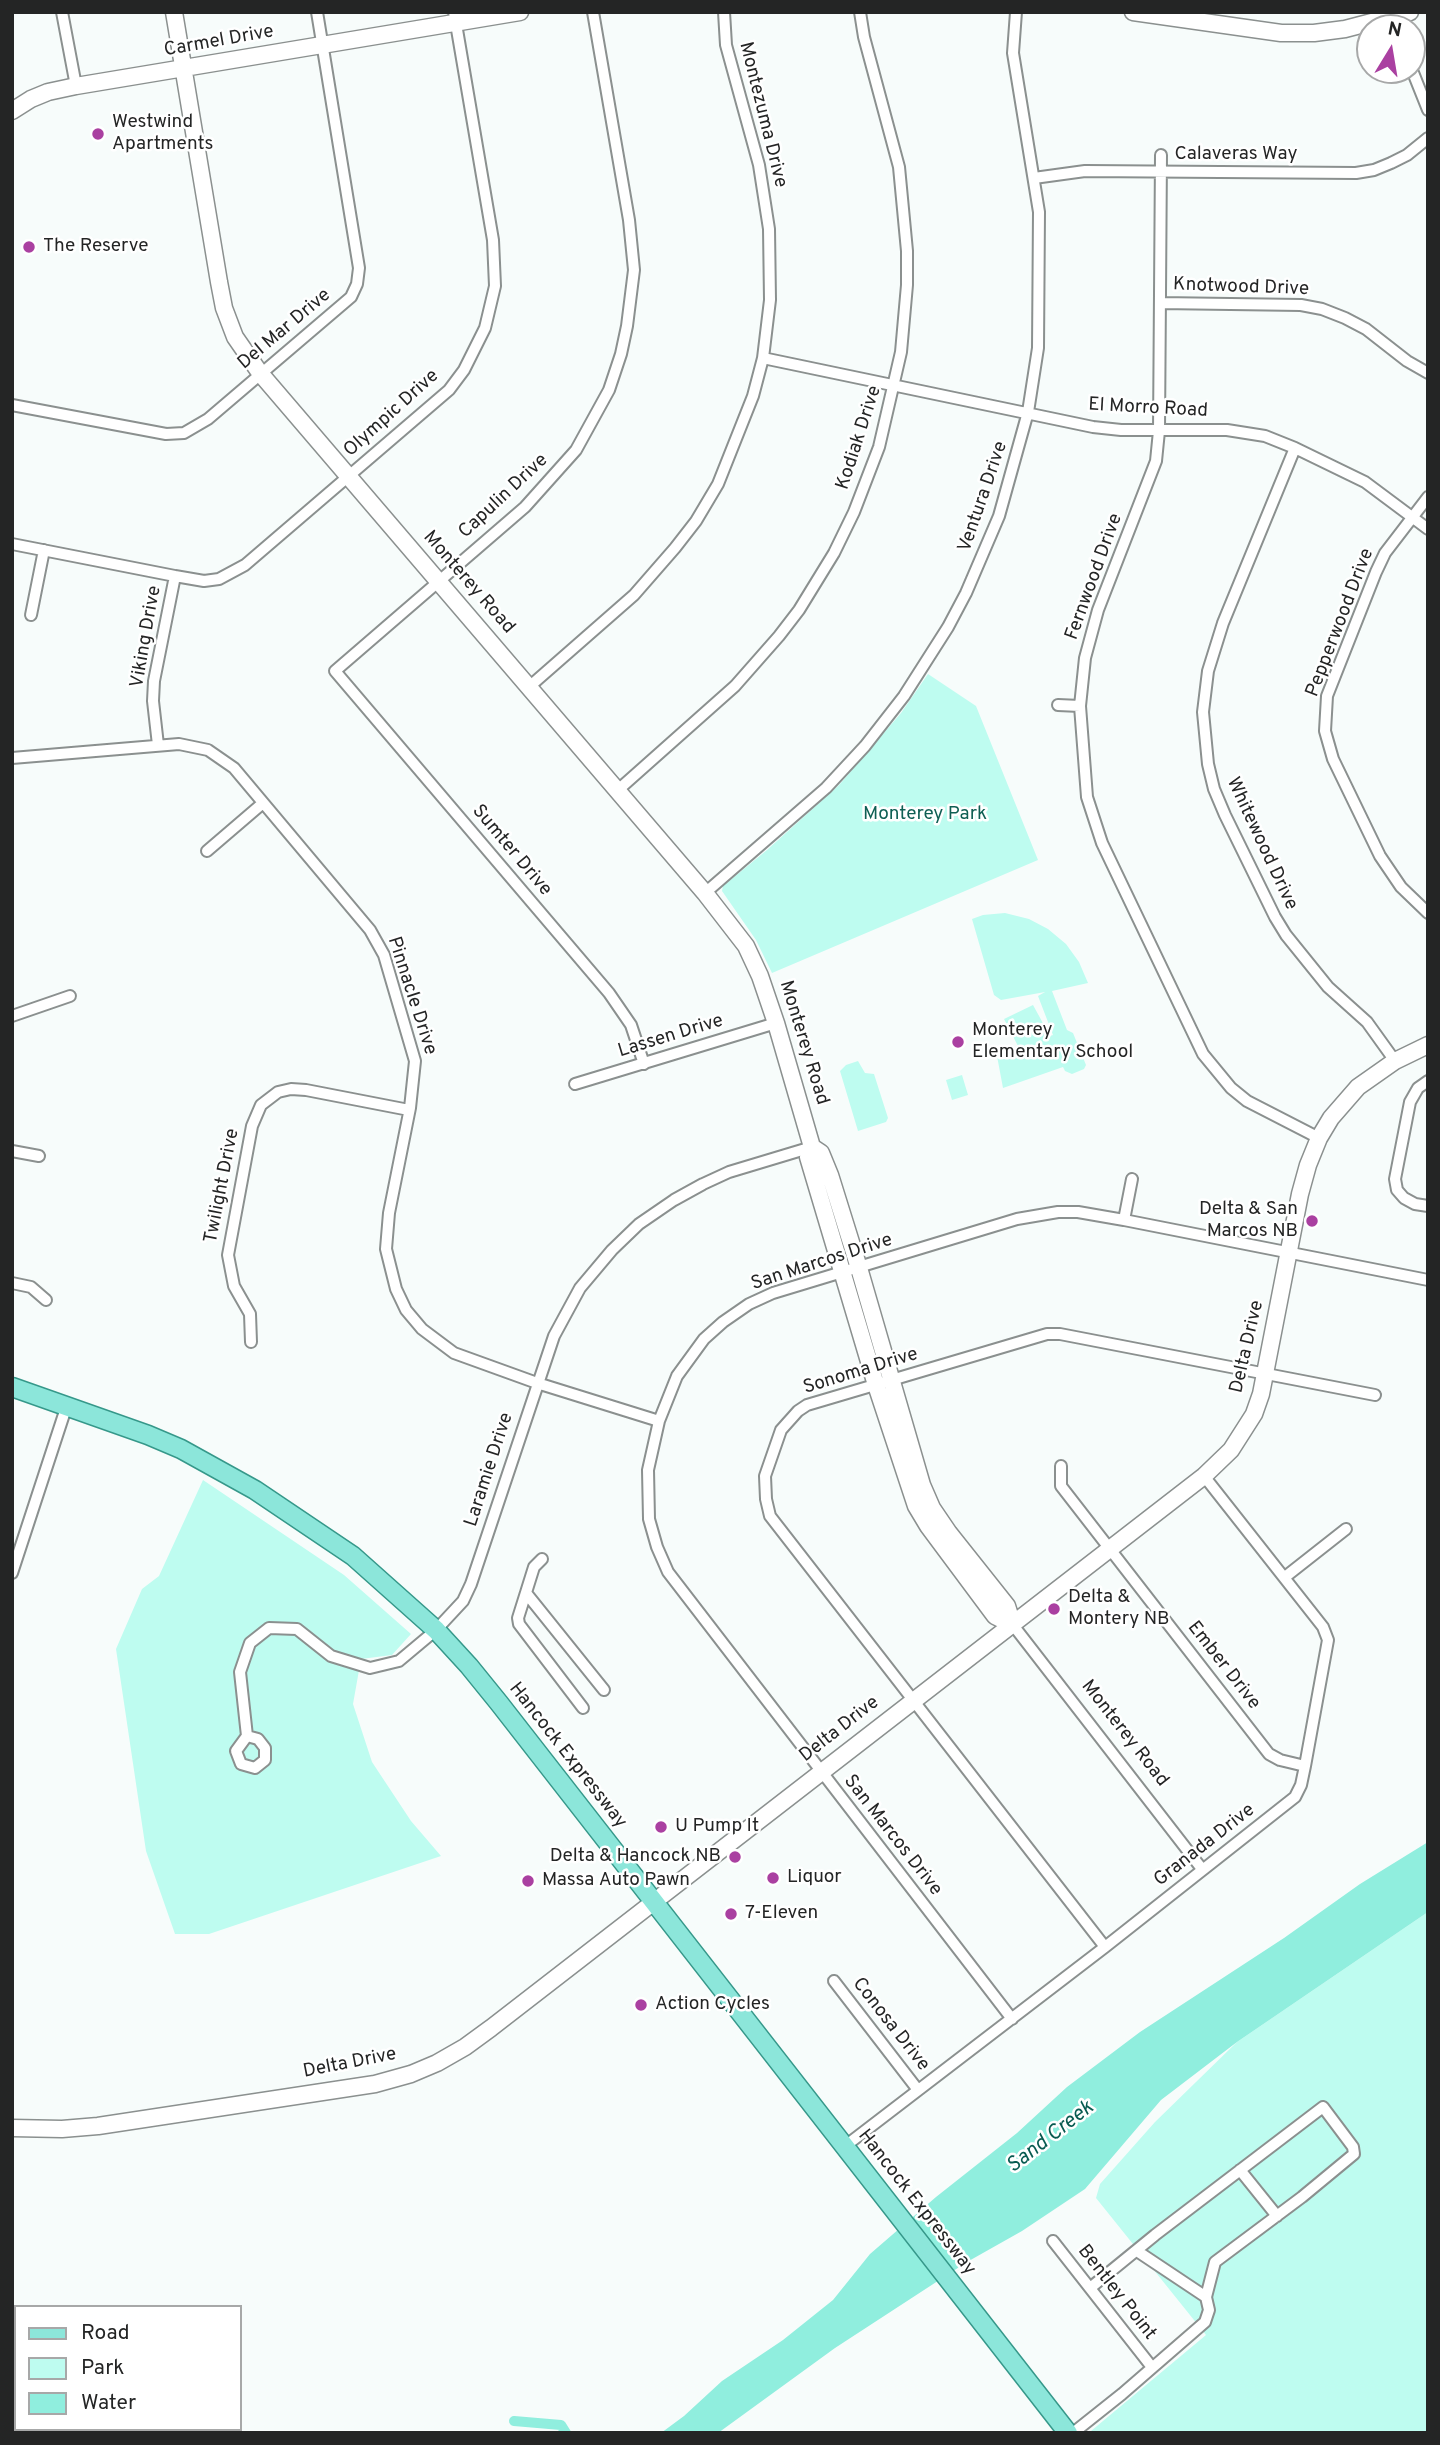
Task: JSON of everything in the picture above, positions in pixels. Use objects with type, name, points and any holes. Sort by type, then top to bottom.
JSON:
[{"type":"main road","name":"Hancock Expressway","points":[[12,1387],[110,1420],[170,1444],[255,1490],[353,1556],[436,1630],[499,1703],[844,2147],[1071,2433]]},
{"type":"street","points":[[62,12],[76,86]]},
{"type":"street","name":"Monterey Road","points":[[174,12],[224,308],[235,337],[260,373],[618,790],[746,946],[760,976],[776,1023],[812,1147],[821,1153],[884,1383],[932,1508],[1007,1606],[1013,1625],[1202,1870]]},
{"type":"street","name":"Del Mar Drive","points":[[12,405],[166,434],[184,433],[208,419],[351,297],[357,284],[359,268],[317,12]]},
{"type":"street","name":"Carmel Drive","points":[[12,111],[39,95],[76,86],[323,45],[455,18],[520,12]]},
{"type":"street","name":"Capulin Drive","points":[[335,671],[525,507],[576,450],[609,390],[621,354],[634,270],[629,220],[593,12]]},
{"type":"street","name":"Montezuma Drive","points":[[529,687],[634,595],[696,521],[718,484],[753,396],[763,358],[771,279],[769,229],[759,166],[726,45],[724,12]]},
{"type":"street","name":"Kodiak Drive","points":[[618,790],[735,687],[757,664],[799,610],[834,553],[854,512],[879,447],[903,342],[907,285],[905,217],[899,167],[864,37],[860,12]]},
{"type":"street","name":"Ventura Drive","points":[[705,893],[826,788],[865,746],[924,667],[967,593],[1012,478],[1028,412],[1038,336],[1039,212],[1013,53],[1016,12]]},
{"type":"street","points":[[1133,12],[1280,33],[1314,33],[1356,27]]},
{"type":"street","name":"Olympic Drive","points":[[12,544],[204,581],[219,579],[245,565],[449,390],[474,353],[491,307],[495,286],[493,240],[455,18]]},
{"type":"street","points":[[1416,84],[1428,110]]},
{"type":"street","name":"Calaveras Way","points":[[1034,178],[1085,171],[1356,173],[1391,163],[1407,155],[1428,138]]},
{"type":"street","name":"Fernwood Drive","points":[[1161,155],[1159,430],[1156,461],[1091,633],[1081,681],[1084,775],[1093,819],[1102,843],[1203,1054],[1230,1088],[1247,1101],[1319,1138]]},
{"type":"street","name":"Knotwood Drive","points":[[1160,303],[1292,305],[1322,309],[1366,329],[1407,361],[1428,373]]},
{"type":"street","name":"El Morro Road","points":[[763,358],[1093,427],[1246,432],[1295,448],[1365,482],[1428,529]]},
{"type":"street","name":"Whitewood Drive","points":[[1295,448],[1223,623],[1211,660],[1204,691],[1203,712],[1208,764],[1214,789],[1225,815],[1286,935],[1328,987],[1367,1022],[1395,1061]]},
{"type":"street","name":"Pepperwood Drive","points":[[1428,497],[1385,553],[1376,572],[1327,696],[1325,731],[1333,759],[1380,856],[1401,887],[1428,913]]},
{"type":"street","points":[[31,615],[44,551]]},
{"type":"street","name":"Viking Drive","points":[[158,745],[153,701],[154,681],[175,576]]},
{"type":"street","name":"Sumter Drive","points":[[335,671],[609,993],[631,1025],[644,1064]]},
{"type":"street","points":[[1058,705],[1080,706]]},
{"type":"street","name":"Pinnacle Drive","points":[[12,758],[158,745],[194,746],[220,757],[234,768],[378,941],[415,1061],[387,1230],[388,1265],[407,1310],[422,1329],[454,1353],[659,1421]]},
{"type":"street","points":[[207,851],[263,803]]},
{"type":"street","points":[[12,1016],[70,996]]},
{"type":"street","name":"Lassen Drive","points":[[575,1084],[776,1023]]},
{"type":"street","name":"Delta Drive","points":[[12,2128],[62,2129],[99,2126],[375,2084],[437,2063],[479,2038],[820,1771],[1204,1476],[1231,1450],[1254,1414],[1266,1374],[1303,1184],[1319,1138],[1331,1118],[1358,1087],[1395,1061],[1428,1045]]},
{"type":"street","points":[[1428,1081],[1418,1088],[1410,1101],[1395,1179],[1397,1190],[1404,1198],[1415,1204],[1428,1206]]},
{"type":"street","name":"Twilight Drive","points":[[251,1342],[250,1314],[234,1286],[228,1255],[252,1126],[261,1105],[278,1092],[291,1089],[409,1110]]},
{"type":"street","name":"Laramie Drive","points":[[247,1735],[240,1672],[250,1643],[269,1628],[297,1629],[331,1656],[370,1668],[399,1661],[436,1630],[463,1601],[554,1336],[580,1288],[612,1250],[639,1224],[674,1200],[729,1172],[812,1147]]},
{"type":"street","points":[[12,1151],[38,1156]]},
{"type":"street","points":[[1124,1220],[1132,1179]]},
{"type":"street","name":"San Marcos Drive","points":[[1012,2019],[668,1572],[649,1519],[648,1470],[659,1421],[669,1393],[689,1357],[723,1322],[749,1304],[773,1293],[1041,1214],[1078,1212],[1428,1280]]},
{"type":"street","points":[[12,1283],[31,1287],[46,1300]]},
{"type":"street","name":"Sonoma Drive","points":[[1105,1947],[770,1516],[766,1502],[765,1476],[782,1430],[798,1411],[807,1405],[1047,1334],[1060,1334],[1375,1395]]},
{"type":"street","points":[[12,1573],[67,1405]]},
{"type":"street","name":"Ember Drive","points":[[1061,1466],[1061,1486],[1269,1754],[1280,1760],[1305,1766]]},
{"type":"street","name":"Granada Drive","points":[[844,2147],[1295,1797],[1305,1766],[1328,1640],[1323,1627],[1204,1476]]},
{"type":"street","points":[[1285,1577],[1346,1529]]},
{"type":"street","points":[[542,1559],[534,1567],[518,1618],[519,1624],[583,1708]]},
{"type":"street","points":[[526,1593],[604,1690]]},
{"type":"street","name":"Conosa Drive","points":[[834,1981],[918,2090]]},
{"type":"street","name":"Bentley Point","points":[[1071,2433],[1122,2394],[1205,2322],[1209,2310],[1206,2297],[1215,2262],[1354,2154],[1353,2147],[1323,2107],[1240,2170]]},
{"type":"street","points":[[1090,2288],[1240,2170],[1277,2216]]},
{"type":"street","name":"Bentley Point","points":[[1053,2241],[1152,2367]]},
{"type":"street","points":[[1137,2251],[1206,2297]]},
{"type":"green space","name":"Monterey Park","points":[[928,674],[976,706],[1038,860],[772,973],[756,940],[722,891],[723,886],[839,785],[901,713]]},
{"type":"green space","points":[[1005,913],[1029,919],[1048,929],[1066,944],[1079,962],[1088,983],[1052,991],[1067,1030],[1073,1033],[1086,1065],[1084,1069],[1072,1074],[1063,1067],[1003,1088],[997,1056],[1018,1046],[1004,1019],[1033,1005],[1050,1036],[1053,1035],[1038,996],[1045,992],[1001,1000],[994,995],[972,919]]},
{"type":"green space","points":[[858,1061],[865,1073],[874,1074],[888,1118],[886,1122],[858,1131],[840,1071],[846,1065]]},
{"type":"green space","points":[[962,1075],[968,1095],[952,1100],[946,1080]]},
{"type":"green space","points":[[203,1480],[344,1575],[411,1634],[392,1655],[361,1659],[353,1704],[372,1762],[411,1821],[441,1856],[209,1934],[175,1934],[146,1851],[116,1649],[142,1589],[159,1576]]},
{"type":"green space","points":[[1428,1912],[1428,2433],[1093,2433],[1091,2431],[1206,2335],[1096,2198],[1100,2184],[1155,2122],[1237,2042]]},
{"type":"water","name":"Sand Creek","points":[[1428,1842],[1428,1912],[1237,2042],[1161,2100],[1085,2189],[835,2348],[718,2433],[661,2433],[722,2381],[783,2340],[833,2300],[870,2254],[1017,2133],[1067,2087],[1140,2032],[1284,1938],[1360,1884]]},
{"type":"waterway","points":[[514,2421],[561,2425],[566,2433]]},
{"type":"place","name":"Westwind Apartments","points":[[98,134]]},
{"type":"place","name":"The Reserve","points":[[29,247]]},
{"type":"place","name":"Monterey Elementary School","points":[[958,1042]]},
{"type":"place","name":"Delta & San Marcos NB","points":[[1312,1221]]},
{"type":"place","name":"Delta & Montery NB","points":[[1054,1609]]},
{"type":"place","name":"U Pump It","points":[[661,1827]]},
{"type":"place","name":"Delta & Hancock NB","points":[[735,1857]]},
{"type":"place","name":"Liquor","points":[[773,1878]]},
{"type":"place","name":"Massa Auto Pawn","points":[[528,1881]]},
{"type":"place","name":"7-Eleven","points":[[731,1914]]},
{"type":"place","name":"Action Cycles","points":[[641,2005]]}]
